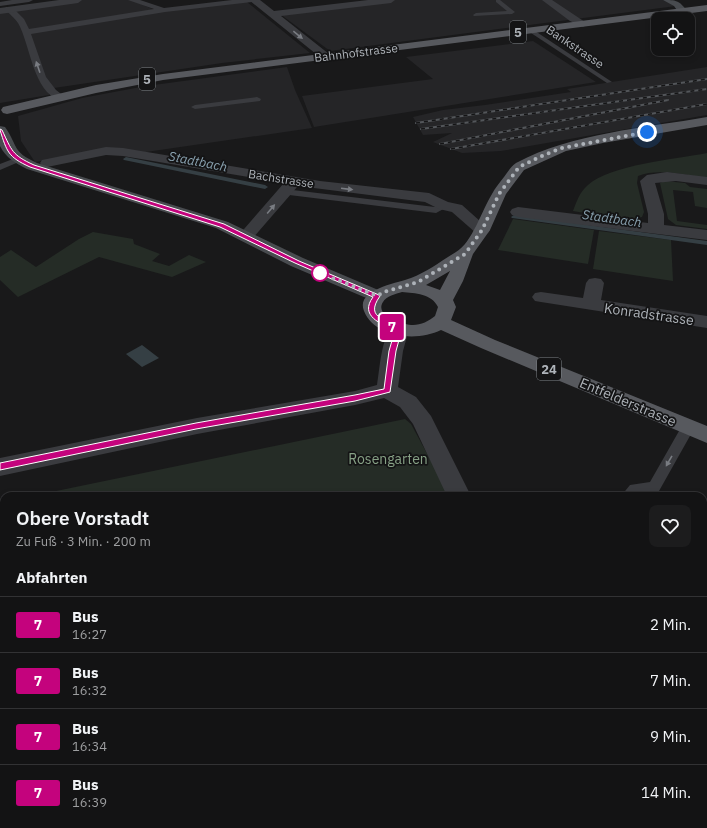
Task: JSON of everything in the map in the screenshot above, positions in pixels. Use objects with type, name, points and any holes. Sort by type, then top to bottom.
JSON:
[{"type":"main road","points":[[667,0],[677,4],[682,11]]},
{"type":"main road","name":"Bahnhofstrasse","points":[[2,112],[60,97],[136,81],[705,9]]},
{"type":"main road","points":[[443,301],[465,254],[482,230],[499,194],[519,167],[562,148],[603,139],[707,121]]},
{"type":"main road","points":[[1,135],[10,152],[18,159],[32,166],[203,219],[246,236],[297,262],[377,296]]},
{"type":"main road","points":[[402,287],[412,287],[430,291],[443,301],[447,312],[440,322],[426,329],[399,329],[380,321],[374,315],[372,309],[373,302],[377,296],[384,292],[418,282],[465,254]]},
{"type":"main road","name":"Entfelderstrasse","points":[[440,322],[488,344],[698,431]]},
{"type":"street","points":[[0,4],[29,0]]},
{"type":"street","points":[[5,10],[78,0]]},
{"type":"street","points":[[132,0],[164,10]]},
{"type":"street","points":[[26,32],[164,10],[252,0],[260,4],[325,56]]},
{"type":"street","points":[[272,14],[391,0]]},
{"type":"street","points":[[546,0],[573,19],[583,24]]},
{"type":"street","points":[[5,10],[21,21],[42,78],[45,80],[50,91],[60,97]]},
{"type":"street","name":"Bachstrasse","points":[[47,163],[100,152],[123,152],[316,191],[429,198],[444,206],[457,208],[482,230]]},
{"type":"street","points":[[656,228],[656,214],[647,182],[651,178],[663,177],[707,181]]},
{"type":"street","points":[[246,236],[289,186]]},
{"type":"street","points":[[518,212],[707,235]]},
{"type":"street","name":"Konradstrasse","points":[[591,305],[595,283]]},
{"type":"street","name":"Konradstrasse","points":[[541,297],[707,322]]},
{"type":"street","points":[[387,390],[392,351],[399,329]]},
{"type":"street","points":[[0,467],[196,426],[355,398],[387,390],[408,402],[423,421],[458,492]]},
{"type":"lane","points":[[476,16],[512,12],[498,1]]},
{"type":"lane","name":"Bankstrasse","points":[[530,30],[609,82]]},
{"type":"lane","points":[[195,107],[257,99]]},
{"type":"lane","points":[[0,167],[18,159]]},
{"type":"lane","points":[[632,492],[635,489],[654,487],[698,431]]},
{"type":"shaded area","points":[[77,0],[132,0],[157,11],[247,2],[310,53],[222,63],[54,88],[49,95],[0,103],[0,10]]},
{"type":"shaded area","points":[[391,0],[663,0],[676,6],[330,51],[280,14]]},
{"type":"shaded area","points":[[533,41],[596,82],[314,127],[302,96],[433,79],[406,57]]},
{"type":"shaded area","points":[[287,67],[295,90],[312,128],[146,152],[78,156],[35,162],[21,141],[18,116],[82,98],[146,86]]},
{"type":"shaded area","points":[[707,67],[707,115],[501,151],[462,153],[433,142],[452,133],[423,135],[413,117],[443,110],[571,92],[567,89]]},
{"type":"shaded area","points":[[142,345],[159,358],[142,367],[126,354]]},
{"type":"green space","points":[[707,153],[707,178],[663,172],[638,176],[637,183],[644,212],[642,217],[617,218],[573,211],[582,191],[598,178],[611,172],[662,160]]},
{"type":"green space","points":[[665,181],[685,183],[690,187],[707,189],[707,208],[695,206],[693,192],[673,190],[677,221],[707,225],[707,229],[676,225],[668,219],[660,183]]},
{"type":"green space","points":[[513,219],[594,230],[588,264],[498,250]]},
{"type":"green space","points":[[599,231],[671,240],[673,281],[593,269]]},
{"type":"green space","points":[[93,232],[133,239],[134,244],[160,254],[152,261],[169,266],[189,255],[206,262],[172,277],[99,257],[18,297],[0,280],[0,257],[11,250],[36,267],[79,239]]},
{"type":"green space","name":"Rosengarten","points":[[405,419],[411,424],[448,492],[51,492]]},
{"type":"waterway","name":"Stadtbach","points":[[126,159],[265,187]]},
{"type":"waterway","name":"Stadtbach","points":[[514,217],[707,243]]},
{"type":"railway","points":[[416,123],[707,79]]},
{"type":"railway","points":[[421,129],[707,89]]},
{"type":"railway","points":[[440,144],[668,100]]},
{"type":"railway","points":[[451,149],[707,104]]},
{"type":"bus line","name":"7","points":[[0,130],[10,152],[18,159],[32,166],[222,225],[349,286],[377,296],[373,302],[372,309],[374,315],[388,326],[399,329],[392,351],[387,390],[355,398],[196,426],[0,467]]},
{"type":"route","points":[[320,273],[349,286],[377,296],[392,289],[418,282],[434,274],[465,254],[482,230],[499,194],[519,167],[562,148],[603,139],[647,132]]}]
